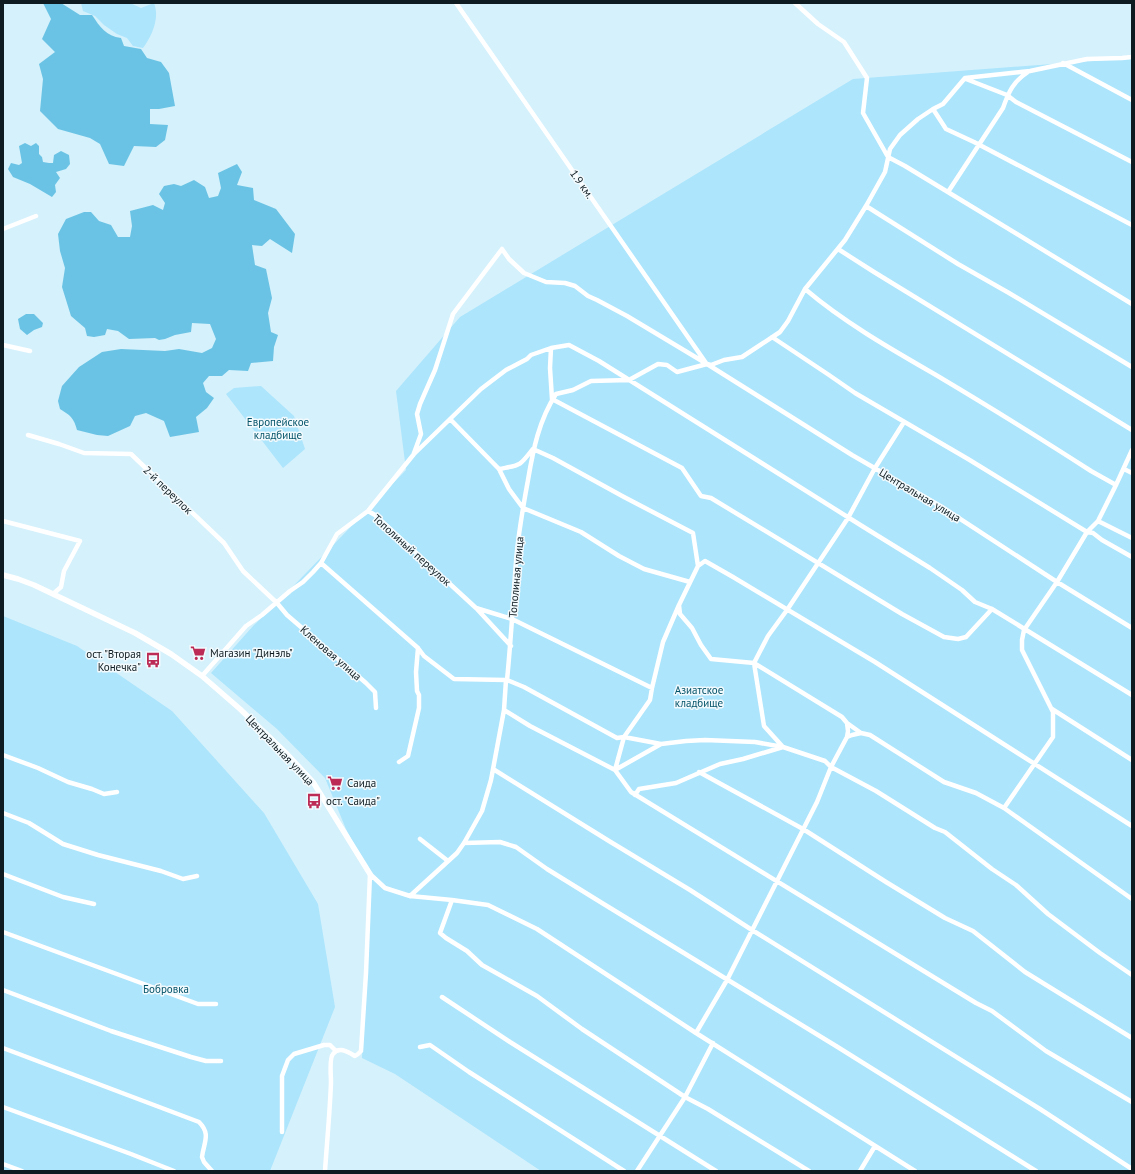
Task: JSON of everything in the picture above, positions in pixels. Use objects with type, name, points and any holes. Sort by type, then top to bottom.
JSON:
[{"type":"street","name":"1.9 км.","points":[[456,3],[707,364]]},
{"type":"street","points":[[795,3],[818,24],[844,42],[867,78],[863,113],[888,158],[905,166],[1132,304]]},
{"type":"street","points":[[552,399],[556,394],[573,390],[591,381],[629,380],[658,364],[667,365],[677,372],[742,357],[780,332],[788,321],[805,289],[838,249],[866,206],[884,172],[890,149],[900,136],[918,119],[943,104],[965,78],[1030,71],[1062,63],[1087,59],[1132,57]]},
{"type":"street","points":[[1062,63],[1132,100]]},
{"type":"street","points":[[948,192],[1002,108],[1007,96],[1018,78],[1030,71]]},
{"type":"street","points":[[965,78],[1007,96],[1132,162]]},
{"type":"street","points":[[933,109],[946,129],[1132,225]]},
{"type":"street","points":[[866,206],[958,264],[1132,367]]},
{"type":"street","points":[[3,229],[36,216]]},
{"type":"street","name":"Центральная улица","points":[[414,454],[421,434],[417,414],[435,370],[453,314],[502,249],[509,259],[524,273],[546,282],[566,283],[575,286],[588,296],[627,316],[875,468],[942,507],[1057,582],[1132,628]]},
{"type":"street","points":[[838,249],[1132,430]]},
{"type":"street","points":[[805,289],[827,308],[894,351],[940,377],[1090,471],[1116,485]]},
{"type":"street","points":[[772,337],[829,374],[855,394],[968,459],[1087,532],[1093,533],[1132,558]]},
{"type":"street","points":[[3,345],[30,351]]},
{"type":"street","name":"Тополиный переулок","points":[[511,646],[476,608],[375,515],[368,511],[414,454],[480,389],[506,370],[527,359],[531,355],[551,348],[568,345],[599,360],[848,518],[930,568],[962,590],[975,602],[1037,636],[1132,695]]},
{"type":"street","points":[[551,348],[550,368],[552,399]]},
{"type":"street","points":[[552,399],[682,468],[701,496],[711,498],[818,564],[944,637],[958,640],[966,637],[992,610]]},
{"type":"street","name":"Тополиная улица","points":[[410,896],[457,853],[482,811],[491,780],[504,710],[506,680],[511,646],[516,561],[523,508],[533,449],[544,414],[552,399]]},
{"type":"street","points":[[450,419],[499,469],[509,489],[523,508],[582,532],[619,556],[644,569],[690,582]]},
{"type":"street","points":[[783,747],[764,726],[754,662],[768,636],[848,518],[875,468],[904,422]]},
{"type":"street","name":"2-й переулок","points":[[28,436],[59,444],[84,453],[130,454],[224,543],[243,571],[277,603]]},
{"type":"street","points":[[499,469],[518,466],[533,449],[553,458],[693,533],[698,566]]},
{"type":"street","points":[[1004,808],[1053,737],[1053,712],[1022,650],[1024,630],[1057,582],[1087,532],[1098,521],[1132,450]]},
{"type":"street","points":[[1124,469],[1132,473]]},
{"type":"street","points":[[202,676],[246,626],[262,616],[314,572],[321,563],[337,534],[368,511]]},
{"type":"street","points":[[3,521],[80,541],[64,571],[61,587],[53,594]]},
{"type":"street","points":[[1098,521],[1132,538]]},
{"type":"street","points":[[615,770],[624,738],[650,700],[663,642],[678,605],[698,566],[705,561],[881,666],[1132,826]]},
{"type":"street","points":[[321,563],[418,648],[424,656],[454,679],[506,680],[524,687],[617,738],[661,744],[705,740],[755,742],[783,747],[825,761],[831,767],[876,790],[935,828],[945,832],[992,869],[1016,885],[1048,914],[1132,975]]},
{"type":"street","name":"Центральная улица","points":[[3,575],[29,583],[135,632],[171,654],[202,676],[263,730],[313,782],[370,874]]},
{"type":"street","name":"Кленовая улица","points":[[277,603],[287,615],[375,692],[376,708]]},
{"type":"street","points":[[678,605],[680,614],[692,628],[701,645],[711,659],[754,662],[842,717],[847,723],[861,733]]},
{"type":"street","name":"Тополиный переулок","points":[[476,608],[512,619],[652,688]]},
{"type":"street","points":[[399,762],[408,756],[419,708],[416,672],[418,648]]},
{"type":"street","points":[[1051,708],[1132,760]]},
{"type":"street","points":[[504,710],[530,726],[615,770],[635,795],[992,1011],[1046,1051],[1132,1102]]},
{"type":"street","points":[[696,1034],[728,980],[817,802],[831,767],[847,737],[847,723]]},
{"type":"street","points":[[847,737],[852,734],[861,733],[870,735],[944,782],[976,793],[1004,808],[1132,899]]},
{"type":"street","points":[[615,770],[661,744]]},
{"type":"street","points":[[635,795],[640,789],[676,783],[720,764],[783,747]]},
{"type":"street","points":[[3,755],[38,768],[68,782],[104,794],[117,792]]},
{"type":"street","points":[[493,769],[1034,1105],[1132,1169]]},
{"type":"street","points":[[699,772],[803,829],[945,918],[973,931],[1025,972],[1132,1038]]},
{"type":"street","points":[[3,813],[30,823],[63,844],[98,855],[161,871],[183,879],[197,876]]},
{"type":"street","points":[[420,839],[448,861]]},
{"type":"street","points":[[464,842],[500,842],[516,847],[577,888],[1036,1171]]},
{"type":"street","points":[[3,874],[63,897],[94,904]]},
{"type":"street","points":[[370,874],[385,888],[410,896],[488,905],[537,929],[696,1034],[713,1043],[915,1171]]},
{"type":"street","points":[[325,1171],[330,1107],[331,1057],[336,1051],[340,1050],[346,1051],[355,1056],[362,1051],[370,874]]},
{"type":"street","points":[[452,900],[440,933],[446,938],[467,951],[482,965],[537,996],[582,1029],[685,1097],[708,1109],[808,1171]]},
{"type":"street","points":[[3,932],[198,1004],[216,1004]]},
{"type":"street","points":[[3,990],[191,1058],[206,1061],[221,1061]]},
{"type":"street","points":[[442,997],[510,1042],[716,1171]]},
{"type":"street","points":[[637,1171],[685,1097],[713,1043]]},
{"type":"street","points":[[282,1132],[282,1076],[288,1060],[294,1054],[324,1045],[330,1046],[336,1051]]},
{"type":"street","points":[[420,1046],[430,1045],[469,1072],[624,1171]]},
{"type":"street","points":[[3,1048],[199,1122],[207,1133],[202,1157],[204,1162],[212,1171]]},
{"type":"street","points":[[3,1107],[174,1171]]},
{"type":"street","points":[[860,1171],[875,1146]]},
{"type":"street","points":[[3,1164],[22,1171]]},
{"type":"green space","points":[[81,3],[130,3],[141,8],[154,3],[156,9],[156,21],[143,48],[133,46],[127,38],[117,34],[104,25],[95,16],[83,11]]},
{"type":"green space","name":"Азиатское кладбище","points":[[1132,58],[1132,1171],[541,1171],[395,1074],[362,1058],[370,874],[346,829],[325,778],[277,729],[211,673],[254,625],[406,470],[396,391],[460,317],[853,79]]},
{"type":"green space","name":"Европейское кладбище","points":[[261,386],[294,416],[305,449],[283,468],[226,394],[234,388]]},
{"type":"green space","name":"Бобровка","points":[[3,616],[77,646],[172,711],[264,813],[318,904],[335,1007],[270,1171],[3,1171]]},
{"type":"shaded area","points":[[43,3],[61,3],[80,15],[92,15],[107,33],[121,38],[124,46],[141,49],[147,58],[161,62],[169,73],[175,106],[150,109],[150,124],[168,125],[165,140],[156,147],[134,146],[124,166],[109,164],[100,144],[90,138],[58,129],[40,111],[43,79],[39,64],[55,52],[42,39],[51,19]]},
{"type":"shaded area","points":[[25,143],[31,146],[36,143],[39,146],[39,154],[42,157],[43,162],[53,163],[54,155],[61,151],[69,155],[70,164],[66,169],[56,172],[60,178],[55,185],[56,192],[52,197],[30,184],[13,177],[8,169],[11,163],[19,165],[22,163],[19,146]]},
{"type":"shaded area","points":[[237,164],[242,172],[237,185],[253,188],[254,200],[276,209],[295,234],[292,253],[270,239],[262,246],[252,245],[255,265],[266,269],[272,298],[268,313],[271,332],[278,335],[274,347],[273,361],[251,363],[248,371],[229,370],[222,376],[209,376],[203,383],[206,392],[214,398],[207,408],[196,417],[199,432],[170,437],[164,421],[146,413],[135,416],[130,426],[108,436],[77,430],[71,417],[60,409],[58,401],[62,386],[79,367],[102,352],[121,349],[165,351],[179,349],[202,353],[212,348],[216,339],[210,324],[192,323],[191,332],[159,340],[155,338],[129,339],[118,331],[107,329],[105,335],[94,337],[87,336],[85,328],[71,316],[62,287],[65,268],[60,251],[58,234],[66,219],[84,212],[91,212],[99,221],[111,225],[118,237],[130,237],[132,226],[130,211],[153,205],[163,210],[165,203],[159,194],[164,186],[174,184],[181,186],[194,180],[205,187],[209,198],[218,196],[221,188],[218,173]]},
{"type":"shaded area","points":[[26,314],[34,314],[43,323],[42,327],[27,335],[20,329],[18,319]]},
{"type":"place","name":"Магазин \"Динэль\"","points":[[198,653]]},
{"type":"place","name":"ост. \"Вторая Конечка\"","points":[[153,660]]},
{"type":"place","name":"Саида","points":[[335,783]]},
{"type":"place","name":"ост. \"Саида\"","points":[[314,801]]}]
